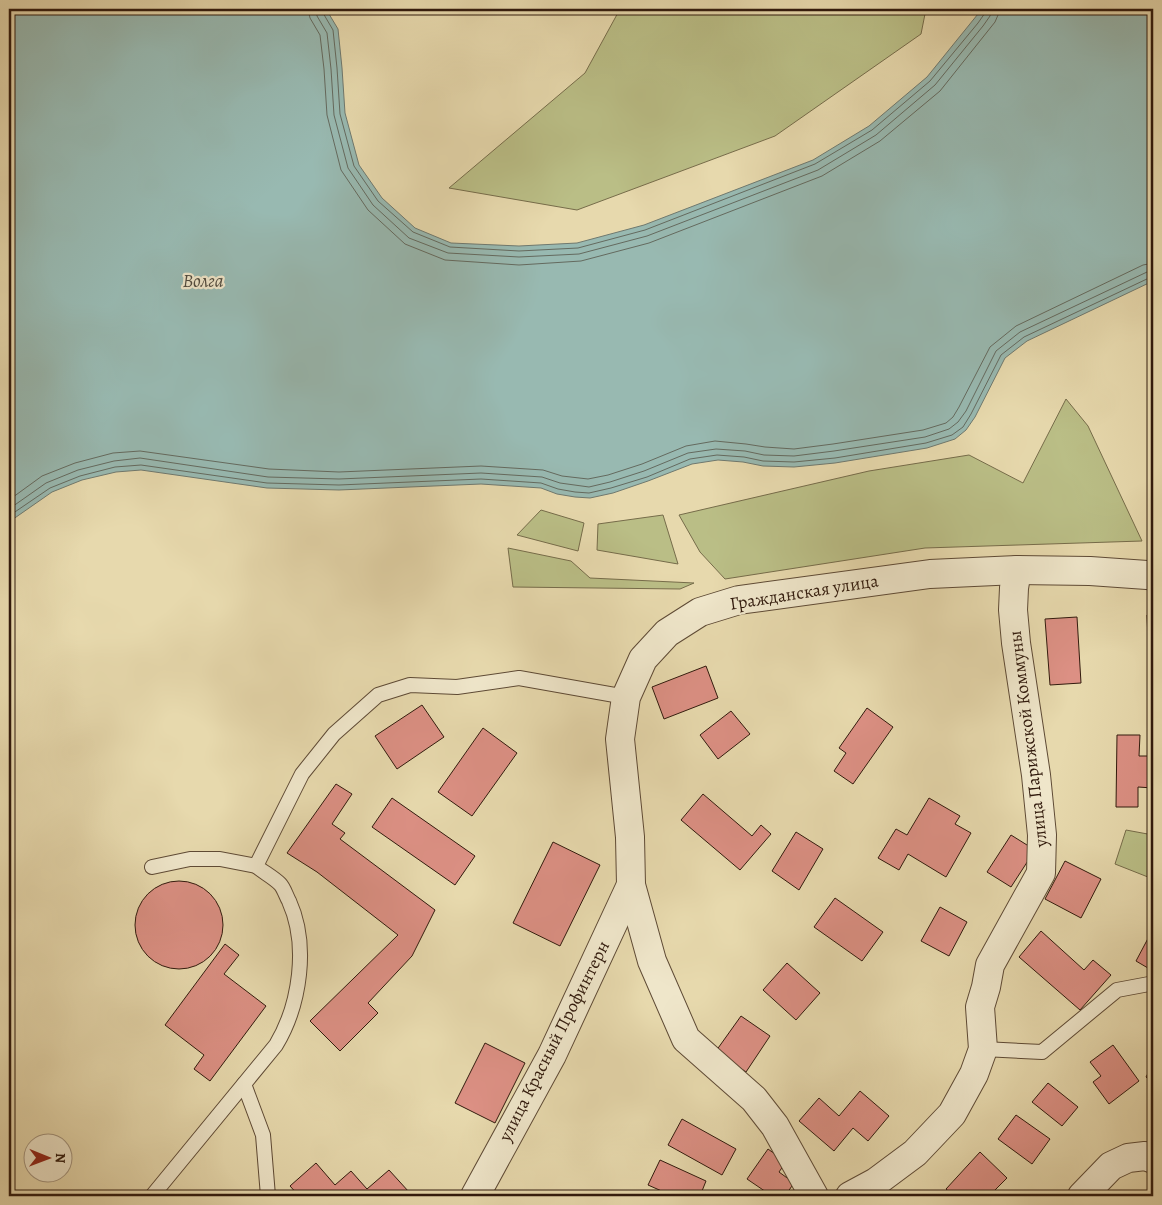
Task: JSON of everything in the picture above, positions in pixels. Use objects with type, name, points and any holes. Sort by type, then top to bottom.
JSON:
[{"type":"street","name":"Гражданская улица","points":[[631,885],[630,837],[620,738],[626,697],[643,659],[667,633],[700,612],[738,600],[930,574],[1017,570],[1090,571],[1147,574],[1153,576]]},
{"type":"street","name":"улица Парижской Коммуны","points":[[850,1196],[876,1182],[915,1153],[952,1114],[974,1074],[984,1049],[980,1007],[990,965],[1041,873],[1042,835],[1036,775],[1016,643],[1013,610],[1017,570]]},
{"type":"street","points":[[631,885],[652,961],[686,1039],[754,1099],[775,1126],[815,1196]]},
{"type":"street","name":"улица Красный Профинтерн","points":[[475,1196],[552,1055],[631,885]]},
{"type":"street","points":[[1082,1196],[1111,1166],[1128,1158],[1145,1156],[1153,1159]]},
{"type":"lane","points":[[256,866],[302,774],[334,734],[378,695],[410,685],[457,687],[519,678],[626,697]]},
{"type":"lane","points":[[152,867],[190,859],[220,858],[256,866],[281,885],[292,908],[298,932],[300,956],[298,981],[285,1031],[276,1045],[152,1196]]},
{"type":"lane","points":[[984,1049],[1042,1052],[1116,990],[1149,984]]},
{"type":"lane","points":[[244,1084],[263,1135],[268,1196]]},
{"type":"green space","points":[[620,9],[926,9],[921,34],[775,136],[577,210],[449,188],[585,73]]},
{"type":"green space","points":[[1066,399],[1088,426],[1142,541],[925,548],[725,579],[700,552],[679,515],[869,471],[969,455],[1023,483]]},
{"type":"green space","points":[[541,510],[584,523],[578,551],[517,535]]},
{"type":"green space","points":[[663,515],[678,564],[597,550],[598,524]]},
{"type":"green space","points":[[508,548],[571,561],[590,578],[694,583],[680,589],[513,587]]},
{"type":"green space","points":[[1126,830],[1153,835],[1153,879],[1115,864]]},
{"type":"water","name":"Волга","points":[[9,9],[326,9],[338,29],[345,113],[359,165],[382,198],[415,228],[451,243],[519,246],[577,243],[644,225],[813,160],[869,126],[927,77],[982,9],[1153,9],[1153,281],[1027,341],[1005,358],[975,417],[966,430],[955,439],[927,448],[835,463],[794,467],[763,466],[718,460],[692,464],[613,493],[590,498],[557,494],[541,488],[481,484],[339,490],[267,488],[141,470],[116,472],[82,480],[52,492],[9,522]]},
{"type":"building","points":[[1147,615],[1153,615],[1153,664],[1149,664]]},
{"type":"building","points":[[1077,617],[1081,683],[1050,685],[1045,619]]},
{"type":"building","points":[[706,666],[718,698],[664,719],[652,687]]},
{"type":"building","points":[[422,705],[444,737],[397,769],[375,736]]},
{"type":"building","points":[[867,708],[893,727],[853,784],[834,771],[846,753],[839,748]]},
{"type":"building","points":[[731,711],[750,734],[718,759],[700,735]]},
{"type":"building","points":[[483,728],[517,753],[472,816],[438,792]]},
{"type":"building","points":[[1117,735],[1140,735],[1139,756],[1153,756],[1153,788],[1138,787],[1138,807],[1116,807]]},
{"type":"building","points":[[336,784],[352,794],[332,824],[345,833],[340,839],[435,910],[412,956],[368,1003],[378,1013],[340,1051],[310,1021],[398,935],[317,872],[287,853]]},
{"type":"building","points":[[703,794],[752,836],[761,825],[771,834],[740,870],[681,820]]},
{"type":"building","points":[[392,798],[475,856],[455,885],[372,827]]},
{"type":"building","points":[[929,798],[960,816],[955,824],[971,833],[946,877],[908,854],[899,870],[878,858],[896,829],[907,835]]},
{"type":"building","points":[[796,832],[823,849],[799,890],[772,871]]},
{"type":"building","points":[[1011,835],[1035,850],[1011,887],[987,872]]},
{"type":"building","points":[[553,842],[600,865],[560,946],[513,923]]},
{"type":"building","points":[[1065,861],[1101,879],[1081,918],[1045,899]]},
{"type":"building","points":[[179,881],[196,885],[210,894],[219,908],[223,925],[219,942],[210,956],[196,965],[179,969],[162,965],[148,956],[139,942],[135,925],[139,908],[148,894],[162,885]]},
{"type":"building","points":[[835,898],[883,932],[862,961],[814,927]]},
{"type":"building","points":[[940,907],[967,922],[949,956],[921,941]]},
{"type":"building","points":[[1153,929],[1153,971],[1136,961]]},
{"type":"building","points":[[1041,931],[1084,970],[1093,960],[1111,975],[1080,1010],[1019,957]]},
{"type":"building","points":[[225,944],[239,955],[224,974],[266,1006],[210,1081],[194,1069],[204,1055],[165,1025]]},
{"type":"building","points":[[787,963],[820,993],[796,1020],[763,990]]},
{"type":"building","points":[[741,1016],[770,1036],[746,1072],[716,1051]]},
{"type":"building","points":[[485,1043],[525,1063],[495,1123],[455,1103]]},
{"type":"building","points":[[1113,1045],[1139,1081],[1109,1104],[1093,1082],[1101,1076],[1090,1062]]},
{"type":"building","points":[[1153,1064],[1153,1084],[1146,1077]]},
{"type":"building","points":[[1048,1083],[1078,1107],[1062,1126],[1032,1102]]},
{"type":"building","points":[[860,1091],[889,1116],[868,1141],[853,1128],[834,1151],[799,1121],[819,1098],[839,1116]]},
{"type":"building","points":[[1016,1115],[1050,1139],[1032,1164],[998,1139]]},
{"type":"building","points":[[682,1119],[736,1149],[722,1175],[668,1145]]},
{"type":"building","points":[[768,1149],[786,1162],[779,1172],[794,1183],[785,1196],[772,1196],[747,1179]]},
{"type":"building","points":[[980,1152],[1007,1178],[989,1196],[954,1196],[946,1189]]},
{"type":"building","points":[[660,1160],[706,1181],[700,1196],[673,1196],[648,1185]]},
{"type":"building","points":[[316,1163],[335,1185],[351,1171],[367,1189],[389,1170],[409,1192],[404,1196],[299,1196],[290,1186]]}]
